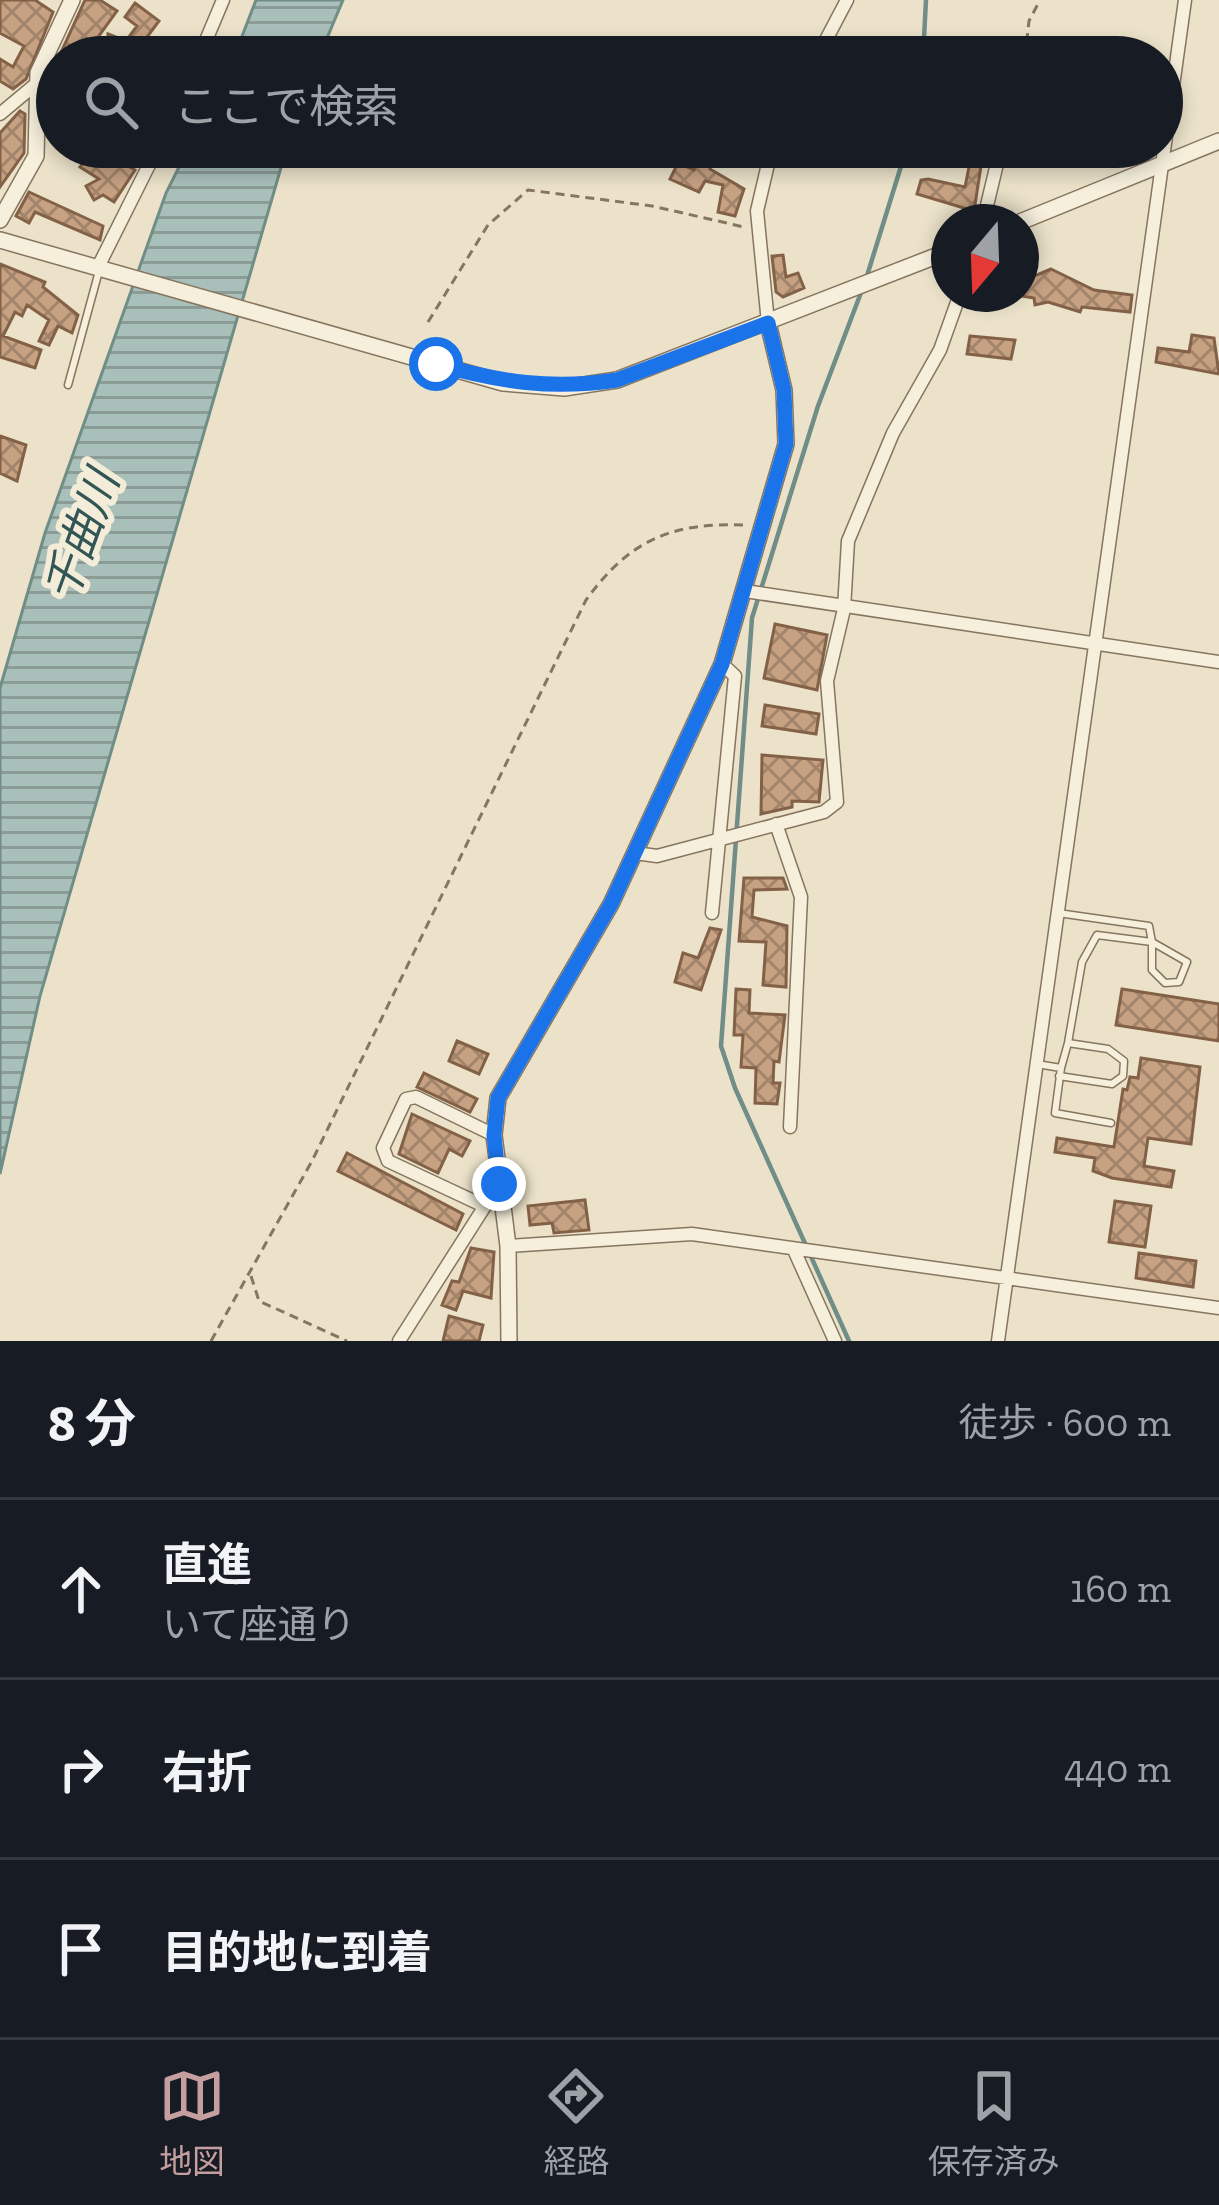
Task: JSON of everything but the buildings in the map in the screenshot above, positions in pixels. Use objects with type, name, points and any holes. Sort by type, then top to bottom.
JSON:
[{"type":"street","points":[[57,36],[72,0]]},
{"type":"street","points":[[208,36],[224,0]]},
{"type":"street","points":[[828,36],[848,0]]},
{"type":"street","points":[[1178,36],[1185,0]]},
{"type":"street","points":[[0,114],[36,84]]},
{"type":"street","points":[[0,220],[36,156],[36,84]]},
{"type":"street","points":[[1183,156],[1219,141]]},
{"type":"street","points":[[103,269],[149,168]]},
{"type":"street","points":[[509,1341],[508,1246],[494,1135],[504,1083],[570,978],[635,853],[756,594],[764,526],[783,460],[787,415],[768,323],[758,231],[759,195],[766,168]]},
{"type":"street","points":[[987,204],[996,168]]},
{"type":"street","points":[[1039,215],[1153,168]]},
{"type":"street","points":[[998,1341],[1162,168]]},
{"type":"street","points":[[0,240],[503,383],[592,384],[654,368],[931,258]]},
{"type":"street","points":[[635,853],[657,856],[730,833],[824,812],[837,802],[827,681],[844,609],[848,541],[893,433],[940,350],[954,312]]},
{"type":"street","points":[[756,594],[1219,662]]},
{"type":"street","points":[[712,913],[730,833],[735,676],[722,664]]},
{"type":"street","points":[[776,824],[801,897],[790,1127]]},
{"type":"street","points":[[482,1205],[388,1160],[383,1148],[406,1100],[416,1097],[494,1135]]},
{"type":"street","points":[[399,1341],[499,1184]]},
{"type":"street","points":[[508,1246],[692,1234],[1219,1308]]},
{"type":"street","points":[[804,1251],[835,1341]]},
{"type":"lane","points":[[68,385],[103,269]]},
{"type":"lane","points":[[1058,913],[1142,924],[1153,931],[1152,942],[1156,978],[1179,982],[1187,962],[1152,942],[1110,933],[1092,939],[1082,962],[1055,1113],[1111,1123]]},
{"type":"lane","points":[[1037,1064],[1112,1084],[1123,1076],[1124,1061],[1115,1052],[1068,1043]]},
{"type":"path","points":[[1027,36],[1040,0]]},
{"type":"path","points":[[428,322],[488,225],[528,190],[652,206],[758,231]]},
{"type":"path","points":[[211,1341],[251,1274],[388,1009],[474,836],[527,711],[586,600],[625,553],[669,532],[764,526]]},
{"type":"path","points":[[251,1274],[259,1301],[347,1341]]},
{"type":"water","points":[[256,0],[343,0],[328,36],[242,36]]},
{"type":"water","name":"千曲川","points":[[178,168],[281,168],[40,996],[0,1174],[0,688],[45,533]]},
{"type":"waterway","points":[[924,36],[926,0]]},
{"type":"waterway","points":[[866,279],[900,168]]},
{"type":"waterway","points":[[849,1341],[735,1088],[721,1046],[752,618],[818,406],[862,290]]},
{"type":"route","points":[[436,364],[503,383],[564,388],[617,380],[768,323],[787,415],[778,484],[722,664],[611,904],[498,1098],[494,1135],[499,1184]]}]
